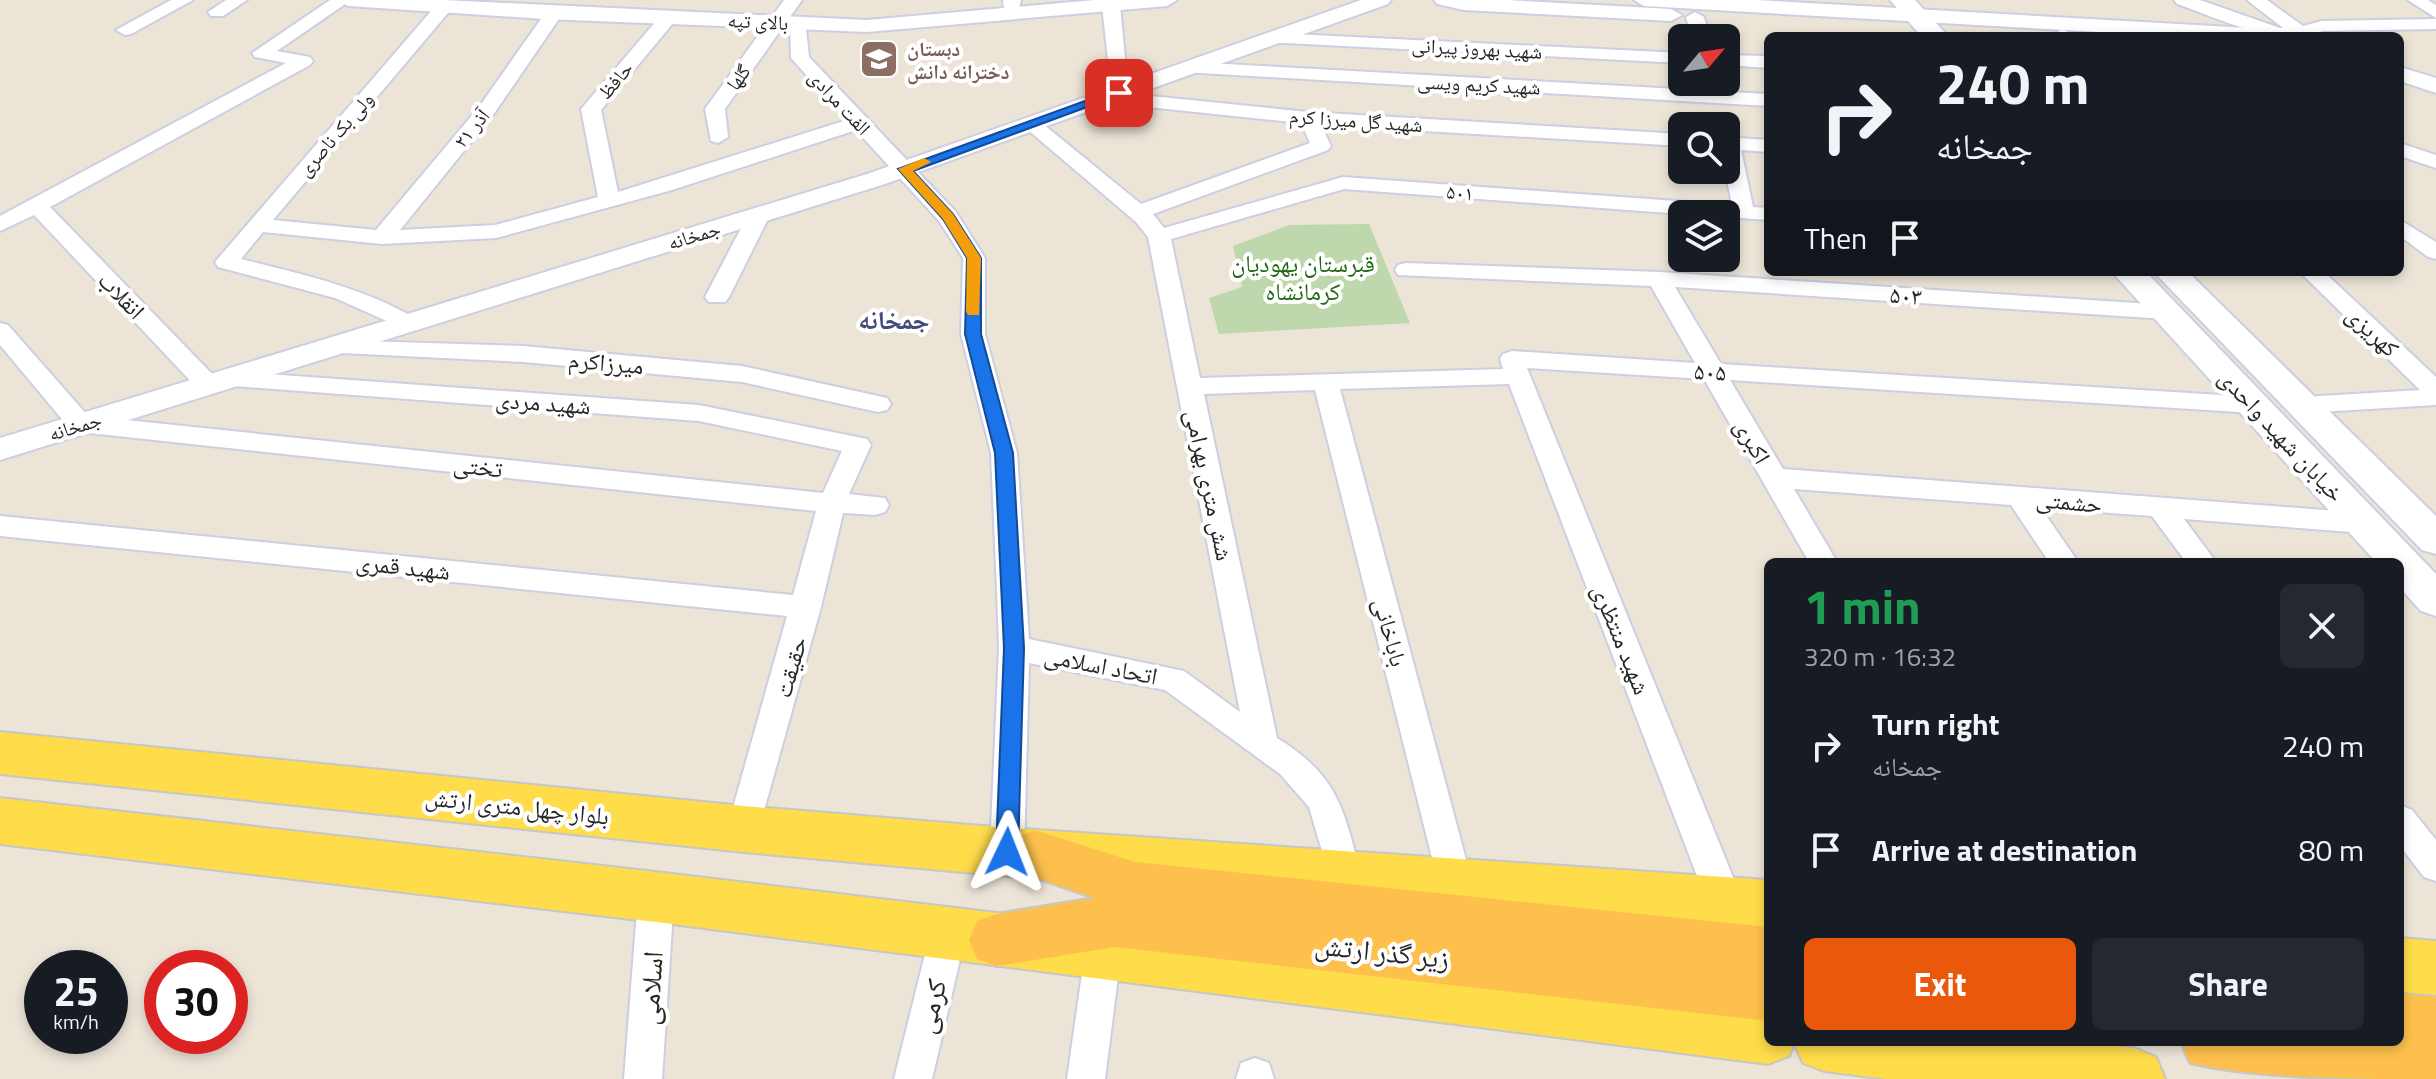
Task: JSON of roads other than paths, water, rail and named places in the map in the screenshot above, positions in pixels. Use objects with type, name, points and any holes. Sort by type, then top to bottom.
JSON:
[{"type":"highway","name":"زیر گذر ارتش","points":[[1021,853],[1135,887],[1764,954]]},
{"type":"highway","name":"زیر گذر ارتش","points":[[973,937],[1115,921],[1764,993]]},
{"type":"highway","points":[[2404,1022],[2436,1026]]},
{"type":"highway","points":[[2247,1046],[2436,1067]]},
{"type":"main road","name":"خیابان شهید واحدی","points":[[2132,276],[2397,558]]},
{"type":"main road","name":"خیابان شهید واحدی","points":[[2174,276],[2436,540]]},
{"type":"main road","name":"خیابان شهید واحدی","points":[[2404,566],[2436,600]]},
{"type":"main road","name":"بلوار چهل متری ارتش","points":[[0,753],[744,829],[1021,853],[1747,904]]},
{"type":"main road","points":[[0,821],[656,897],[1764,1035]]},
{"type":"main road","points":[[2404,965],[2436,968]]},
{"type":"main road","points":[[1849,1046],[2019,1073],[2134,1079]]},
{"type":"street","points":[[125,30],[184,0]]},
{"type":"street","points":[[217,12],[238,0]]},
{"type":"street","points":[[0,225],[304,61],[261,53],[345,0]]},
{"type":"street","name":"بالای تپه","points":[[345,0],[642,16],[666,8],[788,23],[867,26],[1012,7],[1167,0]]},
{"type":"street","name":"گلها","points":[[718,137],[715,109],[788,23],[793,0]]},
{"type":"street","name":"جمخانه","points":[[0,449],[904,169],[1381,0]]},
{"type":"street","points":[[1444,0],[1464,4],[1695,17],[1899,19]]},
{"type":"street","points":[[1644,0],[2029,32]]},
{"type":"street","points":[[2183,0],[2286,32]]},
{"type":"street","points":[[2256,0],[2290,32]]},
{"type":"street","points":[[2417,0],[2436,13]]},
{"type":"street","points":[[1101,4],[1119,93]]},
{"type":"street","name":"ولی بک ناصری","points":[[407,323],[389,311],[345,295],[226,262],[444,7]]},
{"type":"street","name":"حافظ","points":[[609,201],[591,109],[666,8]]},
{"type":"street","name":"۲۱ آذر","points":[[382,237],[486,111],[552,9]]},
{"type":"street","points":[[1695,17],[1697,24]]},
{"type":"street","name":"الفت مرادی","points":[[788,23],[800,58],[948,217],[974,258],[973,334],[1004,453],[1021,853]]},
{"type":"street","points":[[2300,32],[2322,26],[2436,24]]},
{"type":"street","points":[[1974,25],[2221,32]]},
{"type":"street","name":"شهید بهروز پیرانی","points":[[1272,38],[1668,57]]},
{"type":"street","points":[[1740,61],[1764,62]]},
{"type":"street","name":"شهید کریم ویسی","points":[[1190,68],[1668,88]]},
{"type":"street","points":[[2404,75],[2436,86]]},
{"type":"street","name":"شهید گل میرزا کرم","points":[[1119,93],[1138,100],[1308,118],[1668,139]]},
{"type":"street","name":"شهید کریم ویسی","points":[[1740,95],[1764,99]]},
{"type":"street","points":[[1138,212],[1321,146],[1308,118]]},
{"type":"street","points":[[258,225],[382,237],[496,231],[609,201],[859,123]]},
{"type":"street","name":"شش متری بهرامی","points":[[1031,124],[1138,212],[1159,236],[1263,746]]},
{"type":"street","points":[[1740,138],[1764,145]]},
{"type":"street","points":[[2404,150],[2436,162]]},
{"type":"street","name":"۵۰۱","points":[[1159,236],[1343,183],[1764,214]]},
{"type":"street","points":[[1738,184],[1744,213]]},
{"type":"street","name":"انقلاب","points":[[37,206],[217,382]]},
{"type":"street","points":[[717,297],[759,215]]},
{"type":"street","points":[[2404,220],[2436,232]]},
{"type":"street","points":[[2404,229],[2436,252]]},
{"type":"street","name":"۵۰۳","points":[[1406,270],[1659,279],[2166,312]]},
{"type":"street","name":"کهریزی","points":[[2315,276],[2436,391]]},
{"type":"street","name":"اکبری","points":[[1659,279],[1821,558]]},
{"type":"street","points":[[0,330],[80,424]]},
{"type":"street","name":"میرزاکرم","points":[[330,347],[523,354],[742,374],[878,404]]},
{"type":"street","name":"۵۰۵","points":[[1518,376],[1512,359],[2254,405]]},
{"type":"street","points":[[1190,386],[1518,376]]},
{"type":"street","name":"شهید منتظری","points":[[1518,376],[1747,904]]},
{"type":"street","name":"شهید مردی","points":[[217,382],[699,413],[858,445]]},
{"type":"street","name":"باباخانی","points":[[1326,383],[1455,882]]},
{"type":"street","points":[[2303,405],[2436,397]]},
{"type":"street","name":"تختی","points":[[80,424],[875,505]]},
{"type":"street","name":"حقیقت","points":[[744,829],[832,503],[858,445]]},
{"type":"street","name":"حشمتی","points":[[1774,478],[2364,523]]},
{"type":"street","points":[[2019,497],[2061,558]]},
{"type":"street","points":[[2160,508],[2199,558]]},
{"type":"street","name":"شهید قمری","points":[[0,526],[806,607]]},
{"type":"street","name":"اتحاد اسلامی","points":[[1014,648],[1173,680],[1263,746]]},
{"type":"street","points":[[1263,746],[1292,764],[1324,801],[1344,874]]},
{"type":"street","points":[[2404,825],[2436,866]]},
{"type":"street","name":"اسلامی","points":[[643,1079],[656,897]]},
{"type":"street","name":"کرمی","points":[[913,1079],[973,937]]},
{"type":"street","points":[[1086,1079],[1103,953]]},
{"type":"place","name":"دبستان دخترانه دانش","points":[[879,59]]},
{"type":"district","name":"جمخانه","points":[[894,319]]},
{"type":"park label","name":"قبرستان یهودیان کرمانشاه","points":[[1303,277]]}]
